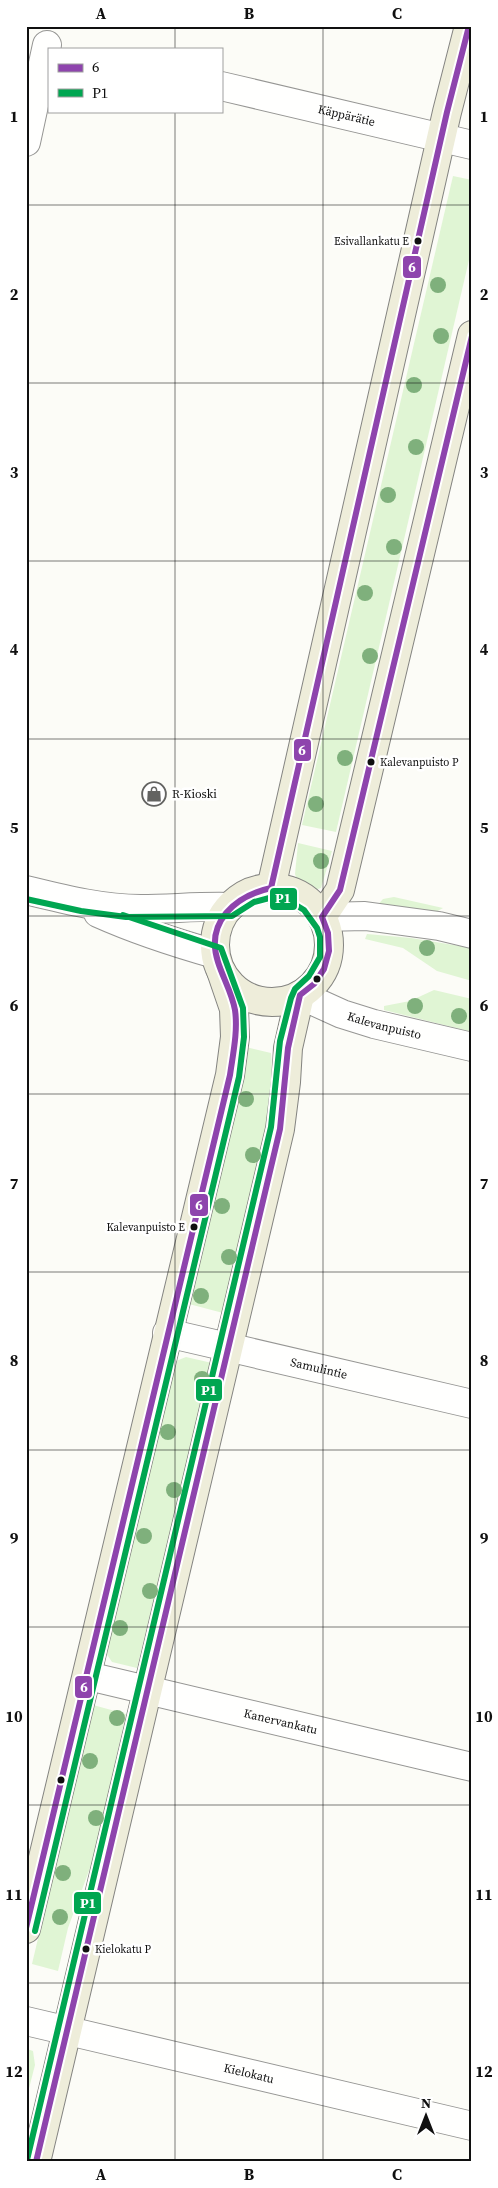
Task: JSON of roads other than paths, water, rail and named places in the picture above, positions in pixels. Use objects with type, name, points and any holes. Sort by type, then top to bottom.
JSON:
[{"type":"main road","points":[[271,888],[469,26]]},
{"type":"main road","points":[[322,917],[340,890],[472,335]]},
{"type":"main road","points":[[26,1929],[88,1676],[167,1333],[230,1075],[236,1037],[234,1009],[218,962],[217,929],[230,907],[240,898],[254,891],[271,888],[287,890],[302,896],[314,906],[322,917],[328,933],[329,952],[324,969],[314,984],[300,995],[283,1002],[264,1002],[247,997],[232,986],[218,962]]},
{"type":"main road","points":[[36,2162],[280,1129],[288,1048],[300,995]]},
{"type":"street","points":[[26,142],[46,44]]},
{"type":"street","name":"Käppärätie","points":[[222,86],[472,145]]},
{"type":"street","points":[[26,890],[74,902],[140,909],[194,906],[230,907]]},
{"type":"street","points":[[74,902],[120,923],[184,946],[218,962]]},
{"type":"street","points":[[322,917],[365,916],[439,926],[472,934]]},
{"type":"street","name":"Kalevanpuisto","points":[[300,995],[342,1014],[374,1024],[472,1048]]},
{"type":"street","name":"Samulintie","points":[[167,1333],[472,1404]]},
{"type":"street","name":"Kanervankatu","points":[[88,1676],[472,1768]]},
{"type":"street","name":"Kielokatu","points":[[26,2021],[472,2126]]},
{"type":"place","name":"Esivallankatu E","points":[[418,241]]},
{"type":"place","name":"Kalevanpuisto P","points":[[371,762]]},
{"type":"place","name":"R-Kioski","points":[[154,794]]},
{"type":"place","name":"Kalevanpuisto E","points":[[194,1227]]},
{"type":"place","name":"Kielokatu P","points":[[86,1949]]}]
